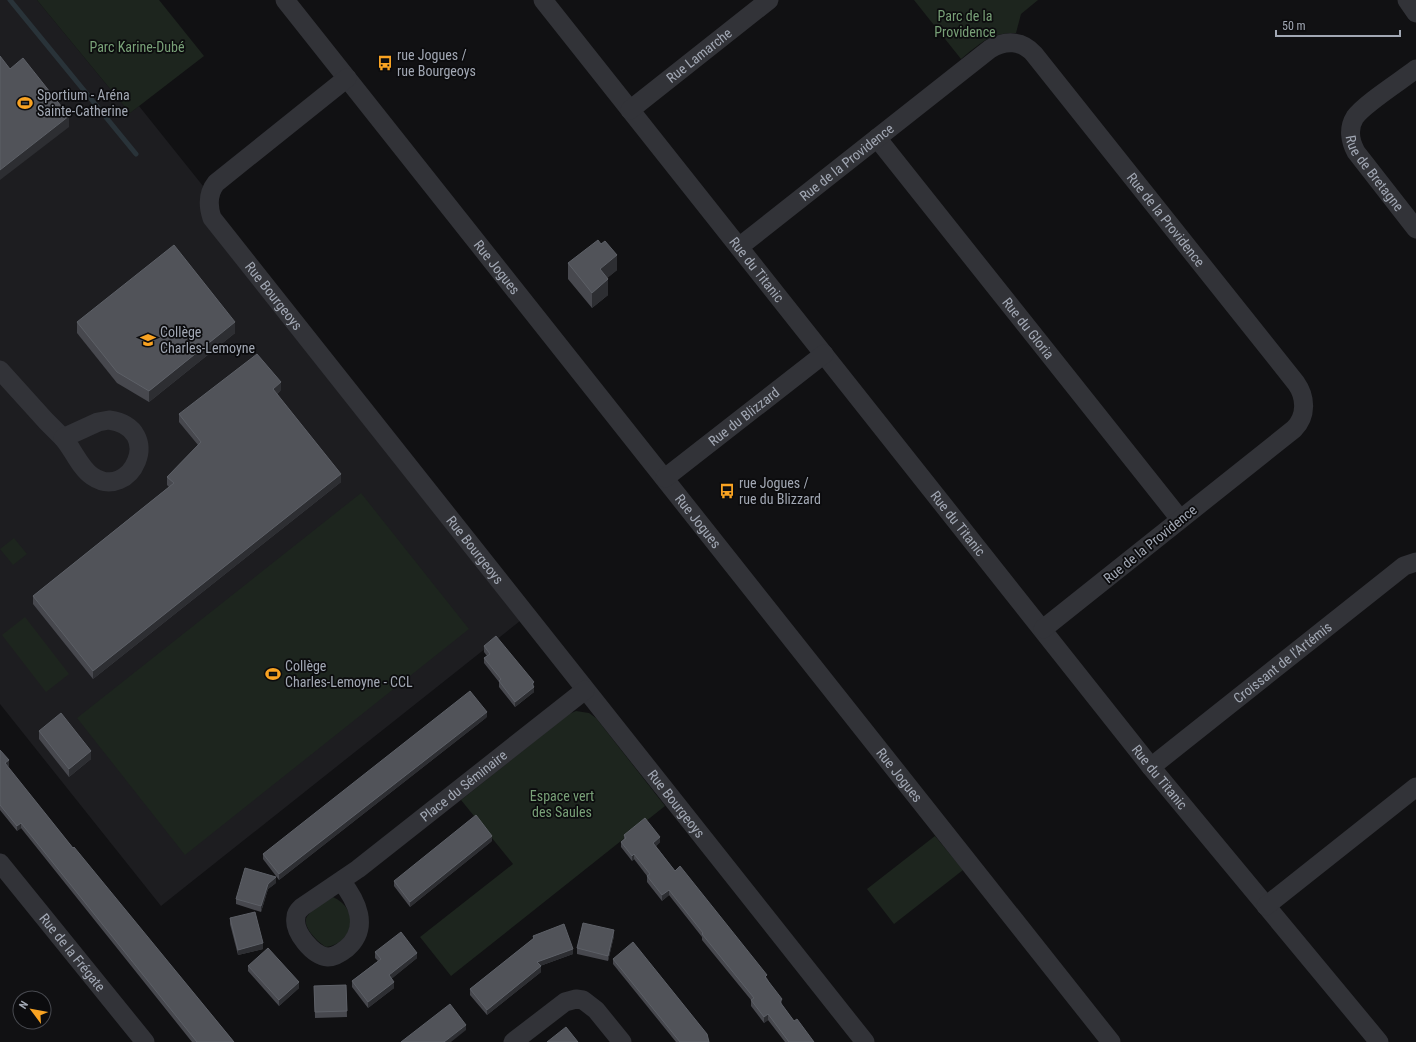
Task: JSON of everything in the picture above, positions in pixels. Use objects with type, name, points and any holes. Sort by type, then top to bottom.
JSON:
[{"type":"street","name":"Rue Jogues","points":[[285,0],[1111,1042]]},
{"type":"street","name":"Rue du Titanic","points":[[543,0],[1044,629],[1151,767],[1379,1042]]},
{"type":"street","name":"Rue Lamarche","points":[[630,110],[768,0]]},
{"type":"street","points":[[1407,0],[1416,13]]},
{"type":"street","name":"Rue de la Providence","points":[[739,247],[990,49],[1003,43],[1011,42],[1024,45],[1034,54],[1300,389],[1304,400],[1301,420],[1294,429],[1044,629]]},
{"type":"street","name":"Rue de Bretagne","points":[[1416,69],[1356,116],[1350,134],[1352,144],[1356,152],[1416,229]]},
{"type":"street","name":"Rue Bourgeoys","points":[[347,78],[216,183],[211,190],[209,199],[212,218],[865,1042]]},
{"type":"street","name":"Rue du Gloria","points":[[877,138],[1180,519]]},
{"type":"street","name":"Rue du Blizzard","points":[[665,478],[824,354]]},
{"type":"street","points":[[0,370],[63,438]]},
{"type":"street","name":"Croissant de l'Artémis","points":[[1151,767],[1404,566],[1416,562]]},
{"type":"street","name":"Place du Séminaire","points":[[341,881],[585,690]]},
{"type":"street","points":[[1266,906],[1416,786]]},
{"type":"street","name":"Rue de la Frégate","points":[[0,863],[145,1042]]},
{"type":"street","points":[[513,1042],[564,1002],[576,999],[583,1000],[596,1010],[622,1042]]},
{"type":"shaded area","name":"Collège Charles-Lemoyne","points":[[0,0],[37,0],[130,113],[139,106],[203,186],[200,205],[205,224],[520,621],[161,906],[0,704]]},
{"type":"green space","name":"Parc Karine-Dubé","points":[[37,0],[159,0],[204,56],[130,113]]},
{"type":"green space","name":"Parc de la Providence","points":[[914,0],[1038,0],[1021,14],[1016,33],[1007,33],[992,37],[980,44],[961,59]]},
{"type":"green space","name":"Collège Charles-Lemoyne - CCL","points":[[361,493],[469,629],[185,855],[77,718]]},
{"type":"green space","points":[[14,538],[27,554],[13,565],[0,549]]},
{"type":"green space","points":[[25,617],[69,674],[46,692],[2,635]]},
{"type":"green space","name":"Espace vert des Saules","points":[[576,711],[589,713],[596,718],[665,806],[451,976],[420,937],[513,864],[461,800],[569,714]]},
{"type":"green space","points":[[935,836],[963,870],[894,924],[867,889]]},
{"type":"green space","points":[[333,897],[342,902],[347,909],[350,917],[350,925],[348,933],[343,939],[326,947],[314,937],[307,928],[306,918],[314,909]]},
{"type":"building","name":"Sportium - Aréna Sainte-Catherine","points":[[0,56],[10,69],[23,58],[69,116],[0,170]]},
{"type":"building","points":[[598,240],[601,244],[605,241],[617,255],[600,269],[608,279],[592,293],[568,263]]},
{"type":"building","points":[[174,245],[235,322],[149,391],[117,372],[77,322]]},
{"type":"building","points":[[257,354],[281,382],[273,389],[341,474],[93,671],[33,596],[174,483],[167,477],[201,442],[179,414]]},
{"type":"building","points":[[496,636],[534,682],[532,684],[534,687],[515,702],[499,681],[501,679],[484,658],[490,654],[484,646]]},
{"type":"building","points":[[470,691],[487,712],[279,874],[263,854]]},
{"type":"building","points":[[61,713],[91,751],[69,769],[39,731]]},
{"type":"building","points":[[0,750],[9,760],[5,763],[73,848],[74,847],[234,1042],[197,1042],[21,823],[17,826],[0,805]]},
{"type":"building","points":[[476,815],[492,836],[410,902],[394,881]]},
{"type":"building","points":[[645,818],[660,837],[653,843],[675,871],[680,866],[767,975],[765,977],[782,999],[780,1002],[794,1021],[797,1019],[814,1042],[789,1042],[768,1014],[764,1017],[751,1000],[754,998],[702,934],[703,933],[669,890],[662,895],[647,876],[650,874],[634,854],[632,856],[621,842],[626,838],[624,835]]},
{"type":"building","points":[[245,868],[276,877],[268,884],[261,906],[236,899]]},
{"type":"building","points":[[255,912],[263,943],[238,950],[230,918]]},
{"type":"building","points":[[583,923],[614,930],[608,956],[577,948]]},
{"type":"building","points":[[564,924],[573,949],[537,962],[541,966],[487,1010],[470,989],[534,938],[533,936]]},
{"type":"building","points":[[401,932],[417,953],[389,975],[394,982],[368,1002],[352,981],[381,959],[375,952]]},
{"type":"building","points":[[633,942],[707,1034],[709,1042],[680,1042],[613,959]]},
{"type":"building","points":[[268,948],[299,982],[279,1000],[248,966]]},
{"type":"building","points":[[346,985],[347,1011],[315,1012],[314,986]]},
{"type":"building","points":[[450,1004],[466,1025],[444,1042],[401,1042]]},
{"type":"building","points":[[566,1027],[578,1042],[547,1042]]},
{"type":"waterway","points":[[10,0],[136,154]]},
{"type":"place","name":"rue Jogues / rue Bourgeoys","points":[[385,63]]},
{"type":"place","name":"Sportium - Aréna Sainte-Catherine","points":[[25,103]]},
{"type":"place","name":"Collège Charles-Lemoyne","points":[[148,340]]},
{"type":"place","name":"rue Jogues / rue du Blizzard","points":[[727,491]]},
{"type":"place","name":"Collège Charles-Lemoyne - CCL","points":[[273,674]]}]
